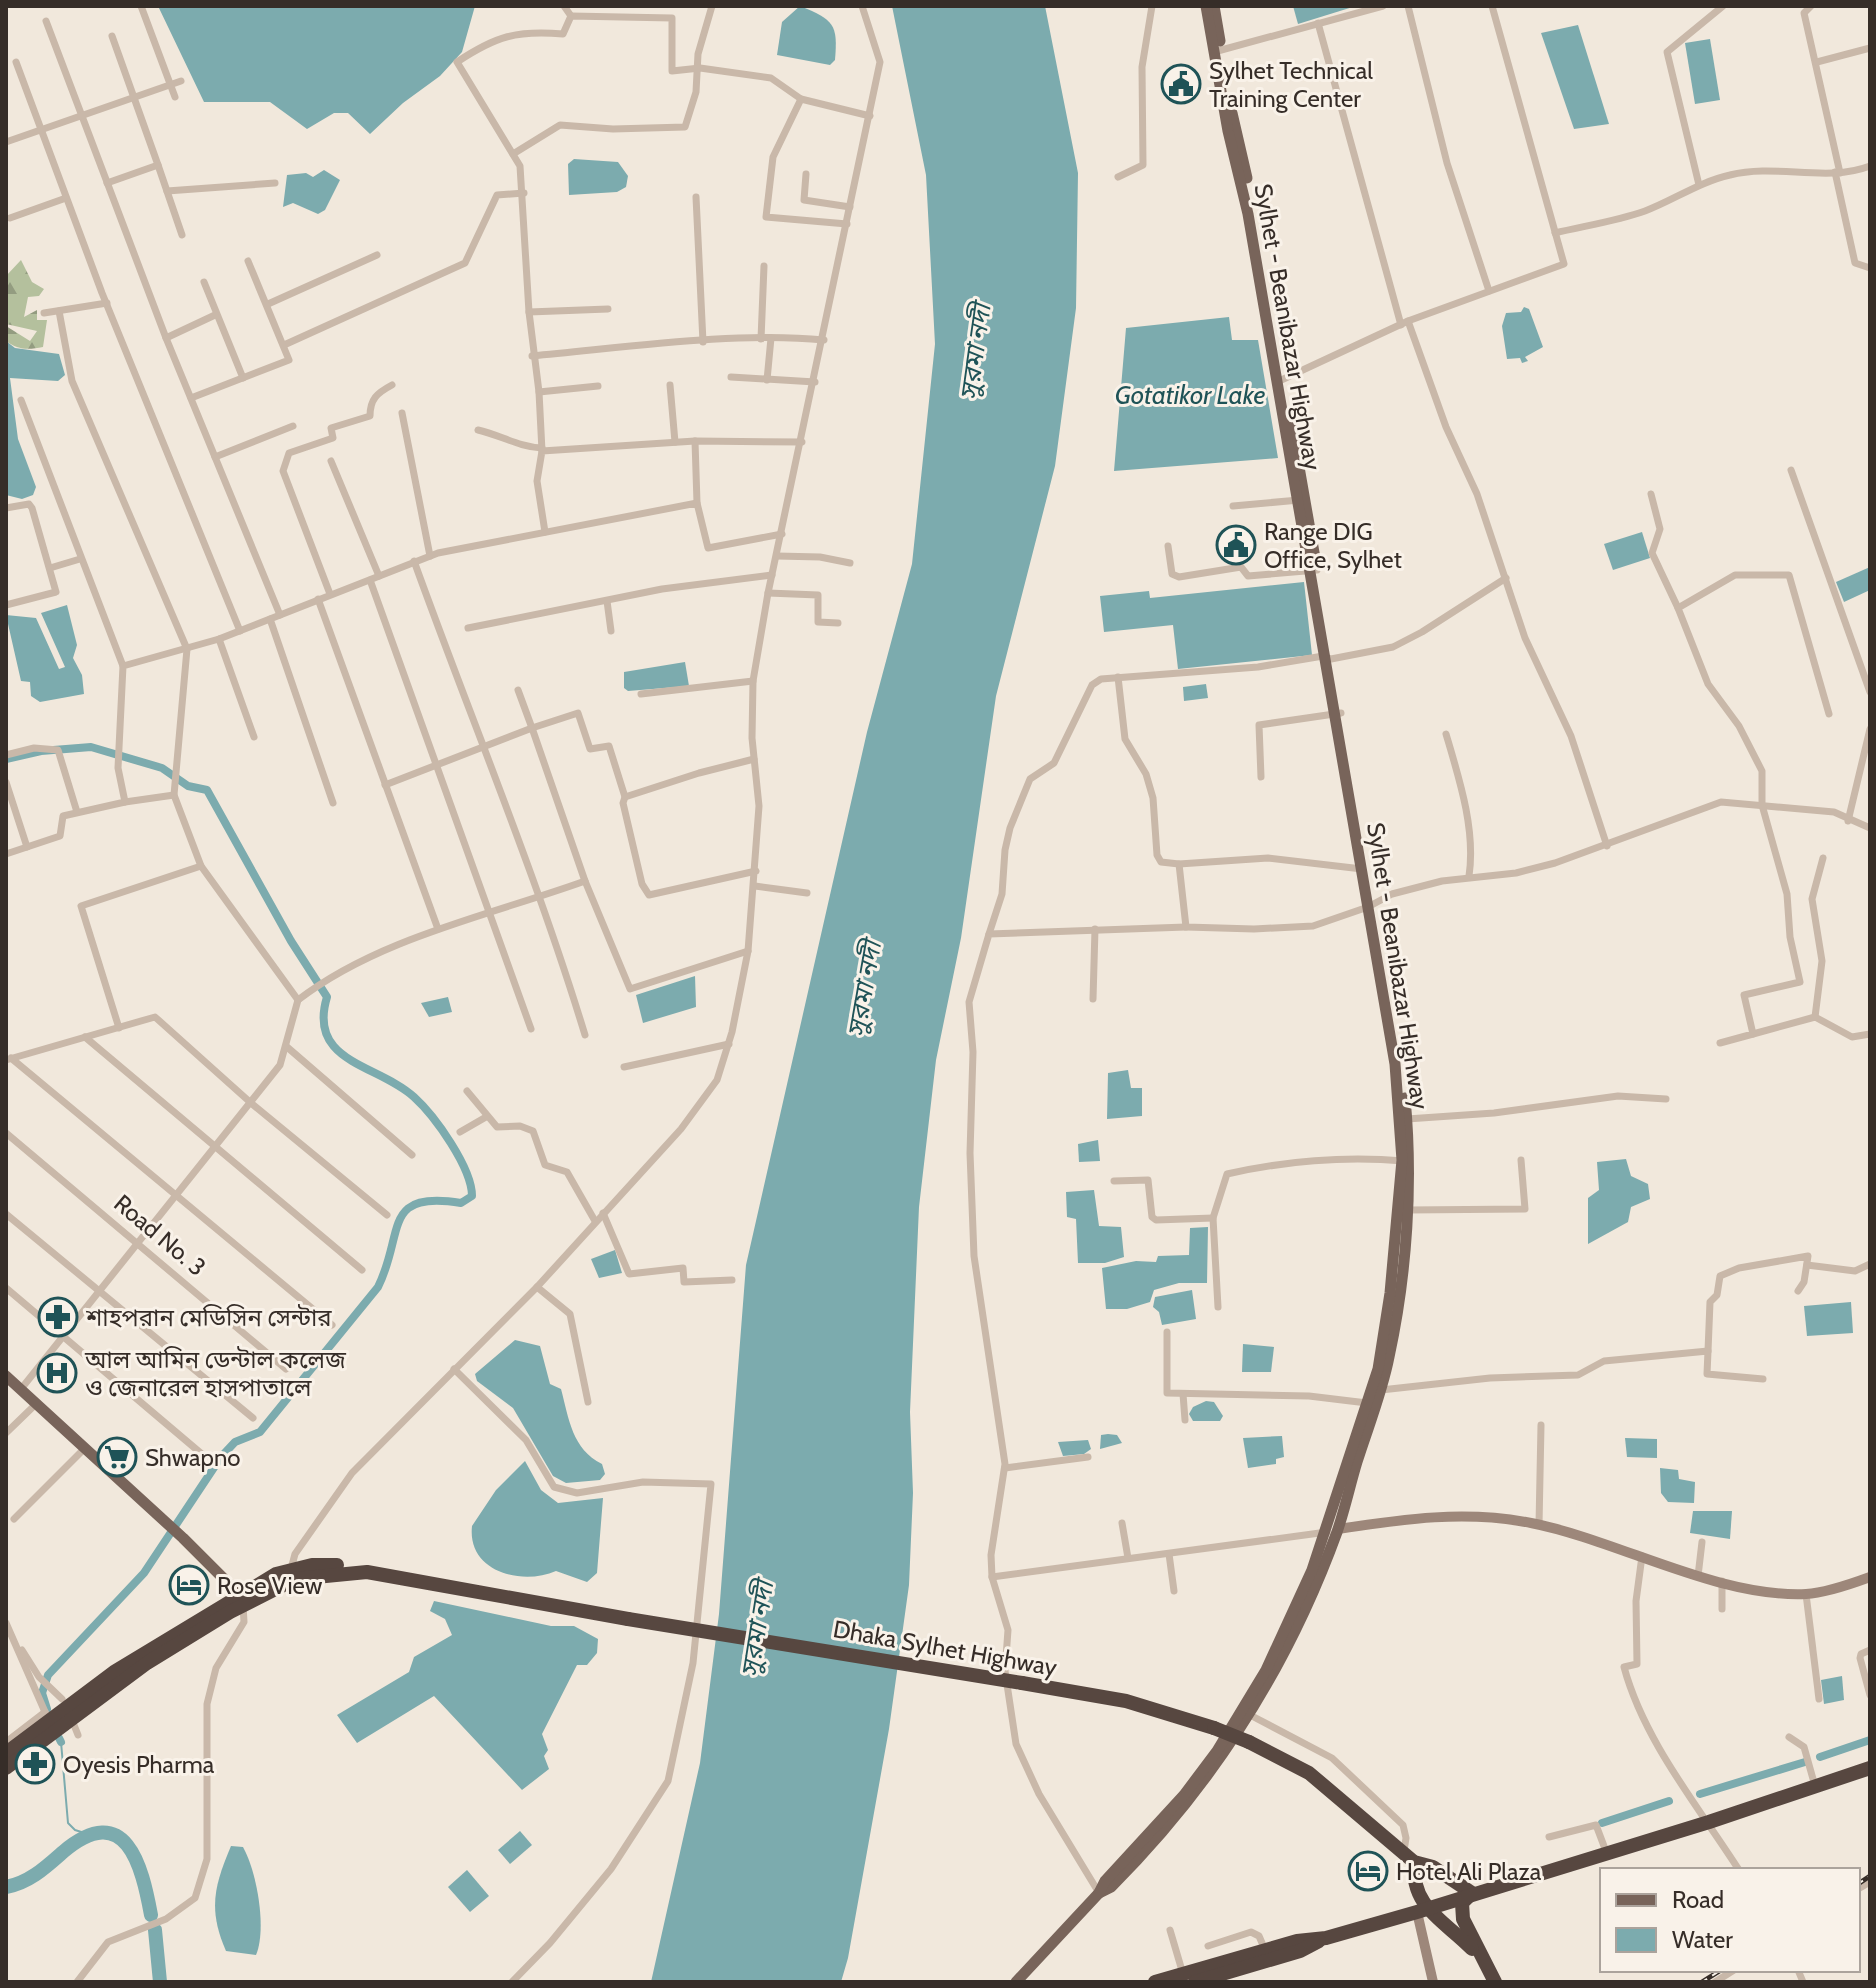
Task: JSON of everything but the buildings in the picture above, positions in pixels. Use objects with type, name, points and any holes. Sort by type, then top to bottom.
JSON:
[{"type":"highway","name":"Dhaka Sylhet Highway","points":[[240,1600],[293,1574],[356,1571],[1126,1701],[1214,1728],[1309,1773],[1409,1856],[1433,1867],[1472,1893]]},
{"type":"highway","points":[[6,1753],[47,1716],[114,1672],[240,1600]]},
{"type":"highway","points":[[6,1768],[147,1663],[240,1600]]},
{"type":"highway","points":[[1155,1982],[1189,1978],[1300,1951],[1326,1938],[1607,1854],[1870,1768]]},
{"type":"highway","points":[[1409,1856],[1421,1910],[1449,1925],[1479,1956]]},
{"type":"highway","points":[[1472,1893],[1462,1903],[1461,1909],[1479,1956],[1495,1982]]},
{"type":"highway","points":[[1189,1978],[1265,1950],[1297,1941],[1326,1938]]},
{"type":"main road","name":"Sylhet - Beanibazar Highway","points":[[1206,6],[1218,51]]},
{"type":"main road","name":"Sylhet - Beanibazar Highway","points":[[1099,1893],[1105,1881],[1184,1795],[1217,1751],[1293,1615],[1325,1533],[1378,1369],[1406,1161],[1371,904],[1252,213],[1229,115],[1214,6]]},
{"type":"main road","name":"Sylhet - Beanibazar Highway","points":[[1099,1893],[1111,1887],[1182,1811],[1250,1715],[1300,1618],[1338,1529],[1390,1355],[1408,1210],[1403,1065],[1362,869],[1338,713]]},
{"type":"main road","points":[[6,1376],[183,1538],[240,1600]]},
{"type":"main road","points":[[1016,1982],[1099,1893]]},
{"type":"street","points":[[141,6],[175,97]]},
{"type":"street","points":[[564,6],[571,16]]},
{"type":"street","points":[[513,154],[560,125],[681,129],[687,124],[700,68],[698,54],[712,6]]},
{"type":"street","points":[[293,1574],[295,1554],[352,1473],[537,1287],[699,1105],[717,1080],[729,1044],[748,951],[755,886],[759,806],[754,759],[753,681],[768,593],[824,340],[880,62],[862,6]]},
{"type":"street","points":[[1118,177],[1143,165],[1142,67],[1152,6]]},
{"type":"street","points":[[1218,51],[1366,8],[1383,6]]},
{"type":"street","points":[[1408,6],[1447,163],[1489,291]]},
{"type":"street","points":[[1280,381],[1405,323],[1562,267],[1565,259],[1555,233],[1492,6]]},
{"type":"street","points":[[1699,185],[1667,52],[1723,6]]},
{"type":"street","points":[[1806,7],[1855,263],[1870,268]]},
{"type":"street","points":[[571,16],[672,18],[672,71],[700,68],[771,78],[801,99],[870,116]]},
{"type":"street","points":[[545,532],[537,481],[542,450],[539,392],[532,356],[520,166],[457,62],[487,42],[524,31],[563,34],[571,16]]},
{"type":"street","points":[[46,21],[166,338],[280,615]]},
{"type":"street","points":[[1318,23],[1405,323],[1506,578],[1525,638],[1571,736],[1607,846]]},
{"type":"street","points":[[112,36],[182,235]]},
{"type":"street","points":[[1817,62],[1870,48]]},
{"type":"street","points":[[16,62],[107,303],[240,631]]},
{"type":"street","points":[[6,142],[181,81]]},
{"type":"street","points":[[801,99],[773,157],[766,217],[847,224]]},
{"type":"street","points":[[107,183],[158,165]]},
{"type":"street","points":[[1555,233],[1643,211],[1699,185],[1762,169],[1838,173],[1870,166]]},
{"type":"street","points":[[806,174],[804,200],[850,207]]},
{"type":"street","points":[[167,191],[275,183]]},
{"type":"street","points":[[284,345],[465,263],[497,195],[524,193]]},
{"type":"street","points":[[696,197],[703,342]]},
{"type":"street","points":[[10,218],[66,198]]},
{"type":"street","points":[[268,304],[377,255]]},
{"type":"street","points":[[191,398],[289,360],[248,261]]},
{"type":"street","points":[[761,339],[764,266]]},
{"type":"street","points":[[204,282],[243,378]]},
{"type":"street","points":[[44,313],[107,303]]},
{"type":"street","points":[[529,312],[608,309]]},
{"type":"street","points":[[61,310],[72,381],[187,649],[174,795],[201,866],[298,1000]]},
{"type":"street","points":[[166,338],[215,315]]},
{"type":"street","points":[[532,356],[574,349],[787,336],[824,340]]},
{"type":"street","points":[[767,380],[771,338]]},
{"type":"street","points":[[731,377],[815,382]]},
{"type":"street","points":[[330,594],[283,471],[285,460],[289,453],[333,438],[331,428],[370,416],[370,403],[392,385]]},
{"type":"street","points":[[670,385],[675,442]]},
{"type":"street","points":[[539,392],[598,386]]},
{"type":"street","points":[[21,400],[123,666],[118,768],[125,802]]},
{"type":"street","points":[[402,413],[430,556]]},
{"type":"street","points":[[215,457],[293,426]]},
{"type":"street","points":[[478,430],[542,450],[695,441],[802,442]]},
{"type":"street","points":[[695,441],[697,503],[708,548],[782,534]]},
{"type":"street","points":[[331,461],[379,576]]},
{"type":"street","points":[[1791,470],[1870,692]]},
{"type":"street","points":[[1651,494],[1660,529],[1652,553],[1708,684],[1739,726],[1762,771],[1762,805],[1787,894],[1790,937],[1800,982],[1744,995],[1753,1034]]},
{"type":"street","points":[[1233,506],[1301,499]]},
{"type":"street","points":[[123,666],[219,639],[430,556],[697,503]]},
{"type":"street","points":[[6,508],[29,504],[32,508],[56,592],[6,605]]},
{"type":"street","points":[[1168,546],[1172,574],[1179,577],[1241,567],[1248,576],[1313,570]]},
{"type":"street","points":[[777,556],[820,557],[850,563]]},
{"type":"street","points":[[50,568],[80,559]]},
{"type":"street","points":[[414,561],[481,746],[542,897],[585,1035]]},
{"type":"street","points":[[468,628],[607,601],[772,575]]},
{"type":"street","points":[[1678,608],[1735,575],[1789,575],[1829,714]]},
{"type":"street","points":[[1099,1893],[1057,1826],[1016,1744],[1005,1671],[1008,1630],[992,1577],[991,1555],[1005,1468],[998,1401],[981,1322],[975,1269],[970,1153],[973,1052],[969,1002],[1002,894],[1010,828],[1030,779],[1054,763],[1092,685],[1101,679],[1258,667],[1393,647],[1506,578]]},
{"type":"street","points":[[370,580],[487,914],[531,1029]]},
{"type":"street","points":[[768,593],[818,595],[818,622],[838,623]]},
{"type":"street","points":[[318,599],[438,929]]},
{"type":"street","points":[[607,601],[611,631]]},
{"type":"street","points":[[270,619],[333,803]]},
{"type":"street","points":[[219,639],[254,737]]},
{"type":"street","points":[[1118,677],[1125,739],[1146,774],[1153,798],[1157,855],[1161,862],[1179,864],[1268,858],[1362,869]]},
{"type":"street","points":[[641,694],[753,681]]},
{"type":"street","points":[[518,690],[585,881],[630,989],[748,951]]},
{"type":"street","points":[[385,785],[481,746],[578,713],[590,749],[609,746],[625,797],[623,803],[642,884],[649,895],[756,871]]},
{"type":"street","points":[[1261,777],[1259,725],[1338,713]]},
{"type":"street","points":[[1848,821],[1870,729]]},
{"type":"street","points":[[1446,734],[1462,806],[1470,824],[1469,876]]},
{"type":"street","points":[[6,755],[34,748],[59,752],[77,812]]},
{"type":"street","points":[[625,797],[754,759]]},
{"type":"street","points":[[6,782],[27,847]]},
{"type":"street","points":[[6,854],[60,836],[63,816],[174,795]]},
{"type":"street","points":[[989,934],[1313,926],[1371,904],[1469,876],[1516,873],[1607,846],[1721,802],[1834,812],[1848,821],[1870,828]]},
{"type":"street","points":[[1815,1017],[1822,961],[1812,899],[1823,858]]},
{"type":"street","points":[[1179,864],[1186,927]]},
{"type":"street","points":[[119,1028],[81,906],[201,866]]},
{"type":"street","points":[[21,1389],[216,1149],[280,1065],[298,1000],[335,978],[438,929],[585,881]]},
{"type":"street","points":[[755,886],[807,893]]},
{"type":"street","points":[[1093,999],[1095,929]]},
{"type":"street","points":[[8,1059],[155,1017],[251,1103],[387,1215]]},
{"type":"street","points":[[1720,1043],[1815,1017],[1852,1037],[1870,1034]]},
{"type":"street","points":[[85,1037],[362,1270]]},
{"type":"street","points":[[624,1067],[729,1044]]},
{"type":"street","points":[[287,1047],[412,1155]]},
{"type":"street","points":[[8,1059],[332,1325]]},
{"type":"street","points":[[467,1091],[497,1127],[520,1126],[533,1131],[545,1165],[567,1172],[595,1221]]},
{"type":"street","points":[[1407,1119],[1494,1113],[1618,1096],[1666,1099]]},
{"type":"street","points":[[460,1132],[486,1117]]},
{"type":"street","name":"Road No. 3","points":[[6,1133],[286,1369]]},
{"type":"street","points":[[1218,1307],[1213,1218],[1227,1174],[1297,1162],[1366,1158],[1406,1161]]},
{"type":"street","points":[[1408,1210],[1525,1209],[1521,1160]]},
{"type":"street","points":[[1114,1181],[1148,1180],[1152,1217],[1156,1220],[1213,1218]]},
{"type":"street","points":[[603,1213],[629,1274],[683,1268],[684,1282],[732,1280]]},
{"type":"street","points":[[6,1214],[253,1418]]},
{"type":"street","points":[[1763,1379],[1707,1374],[1710,1302],[1717,1295],[1720,1276],[1739,1268],[1808,1256],[1804,1282],[1798,1291]]},
{"type":"street","points":[[1807,1265],[1855,1271],[1870,1264]]},
{"type":"street","points":[[537,1287],[570,1314],[588,1402]]},
{"type":"street","points":[[6,1288],[203,1455]]},
{"type":"street","points":[[1167,1332],[1165,1392],[1309,1396],[1367,1403]]},
{"type":"street","points":[[1381,1390],[1432,1387],[1490,1378],[1578,1375],[1604,1361],[1708,1351]]},
{"type":"street","points":[[454,1369],[526,1440],[554,1487],[577,1493],[643,1482],[711,1484],[693,1663],[668,1781],[611,1869],[550,1943],[512,1982]]},
{"type":"street","points":[[1183,1394],[1185,1420]]},
{"type":"street","points":[[6,1433],[36,1404]]},
{"type":"street","points":[[1539,1525],[1541,1425]]},
{"type":"street","points":[[14,1519],[84,1449]]},
{"type":"street","points":[[1005,1468],[1088,1457]]},
{"type":"street","points":[[992,1577],[1169,1554],[1235,1542],[1473,1514],[1584,1535],[1698,1576],[1722,1581],[1806,1594],[1870,1577]]},
{"type":"street","points":[[1122,1523],[1128,1558]]},
{"type":"street","points":[[1698,1576],[1702,1542]]},
{"type":"street","points":[[1169,1554],[1174,1591]]},
{"type":"street","points":[[1642,1556],[1636,1601],[1637,1664],[1624,1667],[1632,1696],[1679,1779],[1738,1868]]},
{"type":"street","points":[[1722,1581],[1722,1609]]},
{"type":"street","points":[[1806,1594],[1819,1699]]},
{"type":"street","points":[[77,1982],[108,1942],[166,1919],[195,1898],[207,1859],[207,1704],[216,1668],[244,1622],[240,1600]]},
{"type":"street","points":[[6,1616],[18,1644],[39,1677],[62,1699]]},
{"type":"street","points":[[6,1623],[47,1716],[6,1742]]},
{"type":"street","points":[[1870,1650],[1861,1654],[1860,1658],[1870,1695]]},
{"type":"street","points":[[1250,1715],[1332,1758],[1403,1825],[1409,1856]]},
{"type":"street","points":[[74,1725],[78,1735]]},
{"type":"street","points":[[1789,1737],[1804,1747],[1815,1786]]},
{"type":"street","points":[[1549,1837],[1596,1825],[1607,1854]]},
{"type":"street","points":[[1421,1910],[1433,1982]]},
{"type":"street","points":[[1170,1930],[1189,1978]]},
{"type":"street","points":[[1208,1946],[1251,1932],[1259,1936],[1265,1950]]},
{"type":"green space","points":[[21,260],[32,282],[44,289],[39,296],[28,297],[24,317],[37,310],[37,320],[47,320],[43,347],[33,349],[6,341],[6,326],[30,341],[37,331],[6,324],[6,276]]},
{"type":"water","points":[[158,6],[475,6],[462,52],[440,76],[403,103],[370,134],[348,113],[334,113],[307,129],[270,102],[204,102]]},
{"type":"water","points":[[800,6],[820,15],[831,25],[836,48],[835,60],[830,65],[777,55],[782,22]]},
{"type":"water","name":"সুরমা নদী","points":[[892,6],[1045,6],[1078,173],[1076,308],[1055,466],[996,696],[961,938],[936,1060],[919,1207],[910,1412],[913,1493],[909,1585],[889,1729],[848,1958],[841,1982],[651,1982],[700,1763],[719,1614],[746,1265],[867,732],[912,564],[935,344],[926,175]]},
{"type":"water","points":[[1293,6],[1356,6],[1298,24]]},
{"type":"water","points":[[1578,25],[1609,124],[1574,129],[1541,33]]},
{"type":"water","points":[[1710,39],[1720,100],[1695,104],[1685,43]]},
{"type":"water","points":[[574,159],[618,162],[628,176],[626,187],[617,192],[569,195],[568,164]]},
{"type":"water","points":[[324,170],[340,180],[325,210],[318,214],[293,203],[283,207],[287,175],[306,173],[313,177]]},
{"type":"water","points":[[1524,307],[1529,309],[1543,347],[1525,357],[1528,361],[1522,363],[1520,358],[1507,359],[1502,326],[1506,313],[1521,312]]},
{"type":"water","name":"Gotatikor Lake","points":[[1229,317],[1232,340],[1258,340],[1278,458],[1114,471],[1126,328]]},
{"type":"water","points":[[6,341],[15,348],[59,354],[65,375],[58,381],[10,378],[18,439],[36,487],[33,495],[22,499],[6,495]]},
{"type":"water","points":[[1642,532],[1650,558],[1613,570],[1604,544]]},
{"type":"water","points":[[1870,567],[1870,590],[1844,602],[1836,582]]},
{"type":"water","points":[[1304,582],[1312,655],[1178,669],[1173,625],[1104,632],[1100,596],[1149,591],[1150,598]]},
{"type":"water","points":[[67,605],[77,645],[73,658],[82,675],[84,694],[40,702],[31,696],[30,682],[21,681],[6,615],[36,618],[59,669],[65,667],[41,613]]},
{"type":"water","points":[[685,662],[689,686],[628,691],[624,688],[624,672]]},
{"type":"water","points":[[1206,684],[1208,698],[1184,701],[1183,687]]},
{"type":"water","points":[[695,976],[696,1007],[643,1023],[636,995]]},
{"type":"water","points":[[448,997],[452,1012],[429,1017],[421,1003]]},
{"type":"water","points":[[1128,1070],[1131,1088],[1142,1088],[1142,1116],[1107,1119],[1108,1073]]},
{"type":"water","points":[[1098,1140],[1100,1161],[1079,1162],[1078,1144]]},
{"type":"water","points":[[1626,1159],[1631,1176],[1648,1184],[1650,1199],[1631,1207],[1628,1222],[1588,1244],[1588,1198],[1599,1190],[1597,1162]]},
{"type":"water","points":[[1094,1190],[1099,1226],[1121,1227],[1124,1257],[1105,1263],[1078,1263],[1076,1219],[1067,1217],[1066,1192]]},
{"type":"water","points":[[1208,1227],[1207,1283],[1179,1283],[1154,1290],[1150,1302],[1127,1309],[1106,1309],[1102,1268],[1136,1261],[1156,1262],[1158,1256],[1189,1255],[1190,1228]]},
{"type":"water","points":[[615,1250],[622,1273],[599,1278],[591,1259]]},
{"type":"water","points":[[1192,1290],[1196,1319],[1162,1325],[1159,1312],[1153,1307],[1155,1297]]},
{"type":"water","points":[[1851,1302],[1853,1333],[1807,1336],[1804,1306]]},
{"type":"water","points":[[515,1340],[540,1346],[550,1384],[561,1389],[578,1442],[602,1464],[605,1474],[600,1480],[566,1483],[553,1476],[513,1408],[477,1381],[475,1374]]},
{"type":"water","points":[[1243,1344],[1274,1347],[1271,1372],[1242,1372]]},
{"type":"water","points":[[1206,1401],[1214,1402],[1223,1416],[1220,1421],[1193,1421],[1189,1414],[1193,1407]]},
{"type":"water","points":[[1101,1435],[1117,1435],[1122,1443],[1100,1449]]},
{"type":"water","points":[[1282,1436],[1284,1457],[1276,1459],[1276,1464],[1248,1468],[1243,1438]]},
{"type":"water","points":[[1625,1438],[1657,1439],[1657,1458],[1627,1457]]},
{"type":"water","points":[[1088,1440],[1091,1449],[1084,1454],[1063,1456],[1058,1442]]},
{"type":"water","points":[[525,1461],[541,1490],[558,1503],[603,1498],[597,1573],[587,1582],[556,1571],[528,1577],[513,1575],[499,1571],[478,1555],[472,1526],[496,1490]]},
{"type":"water","points":[[1660,1468],[1678,1470],[1679,1479],[1695,1482],[1694,1503],[1668,1502],[1661,1493]]},
{"type":"water","points":[[1693,1511],[1732,1511],[1730,1539],[1690,1533]]},
{"type":"water","points":[[434,1601],[551,1626],[574,1626],[598,1639],[597,1653],[587,1665],[577,1665],[542,1734],[548,1750],[544,1756],[549,1769],[522,1790],[434,1696],[357,1743],[337,1715],[409,1672],[414,1657],[452,1635],[445,1619],[430,1611]]},
{"type":"water","points":[[1842,1676],[1844,1700],[1824,1704],[1821,1680]]},
{"type":"water","points":[[520,1831],[532,1845],[510,1864],[498,1850]]},
{"type":"water","points":[[231,1846],[243,1847],[256,1885],[261,1931],[256,1955],[226,1951],[217,1923],[217,1886]]},
{"type":"water","points":[[467,1870],[489,1896],[470,1912],[448,1887]]},
{"type":"waterway","points":[[6,759],[41,751],[91,747],[162,768],[188,786],[207,790],[291,941],[327,997],[324,1019],[327,1036],[336,1049],[399,1086],[423,1106],[459,1157],[472,1196],[461,1203],[418,1203],[407,1210],[395,1233],[378,1287],[260,1432],[235,1442],[221,1457],[144,1573],[48,1675],[42,1693],[47,1709]]},
{"type":"waterway","points":[[59,1738],[61,1742]]},
{"type":"waterway","points":[[1820,1757],[1870,1740]]},
{"type":"waterway","points":[[61,1742],[68,1823],[75,1830],[94,1836]]},
{"type":"waterway","points":[[1700,1794],[1805,1762]]},
{"type":"waterway","points":[[1602,1823],[1669,1801]]},
{"type":"waterway","points":[[6,1887],[30,1878],[84,1837],[102,1833],[116,1836],[127,1845],[136,1860],[151,1915]]},
{"type":"waterway","points":[[155,1930],[160,1982]]},
{"type":"railway","points":[[1860,1883],[1870,1876]]},
{"type":"railway","points":[[1702,1982],[1718,1972]]},
{"type":"place","name":"Sylhet Technical Training Center","points":[[1181,84]]},
{"type":"place","name":"Range DIG Office, Sylhet","points":[[1236,545]]},
{"type":"place","name":"শাহপরান মেডিসিন সেন্টার","points":[[58,1317]]},
{"type":"place","name":"আল আমিন ডেন্টাল কলেজ ও জেনারেল হাসপাতালে","points":[[57,1373]]},
{"type":"place","name":"Shwapno","points":[[117,1457]]},
{"type":"place","name":"Rose View","points":[[189,1585]]},
{"type":"place","name":"Oyesis Pharma","points":[[35,1764]]},
{"type":"place","name":"Hotel Ali Plaza","points":[[1368,1871]]}]
